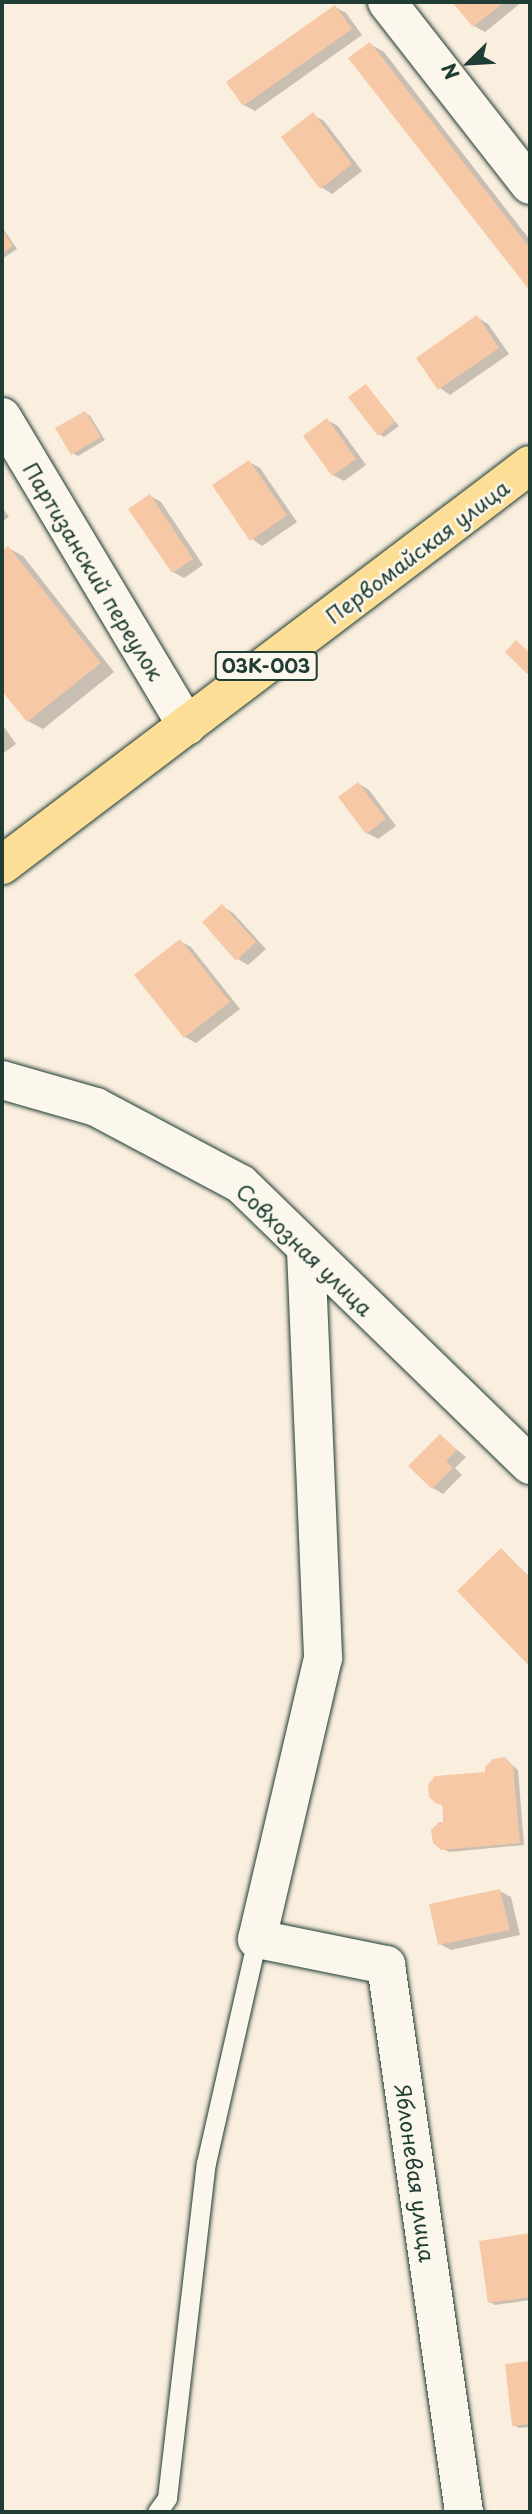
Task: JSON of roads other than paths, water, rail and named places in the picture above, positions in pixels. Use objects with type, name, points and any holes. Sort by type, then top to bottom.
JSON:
[{"type":"main road","name":"Первомайская улица","points":[[2,865],[530,465]]},
{"type":"street","points":[[387,2],[530,185]]},
{"type":"street","name":"Партизанский переулок","points":[[2,417],[187,726]]},
{"type":"street","name":"Совхозная улица","points":[[2,1080],[96,1107],[241,1184],[530,1465]]},
{"type":"street","points":[[257,1939],[323,1658],[306,1250]]},
{"type":"street","name":"Яблоневая улица","points":[[257,1939],[386,1965],[464,2512]]},
{"type":"lane","points":[[158,2512],[167,2498],[206,2162],[257,1939]]}]
